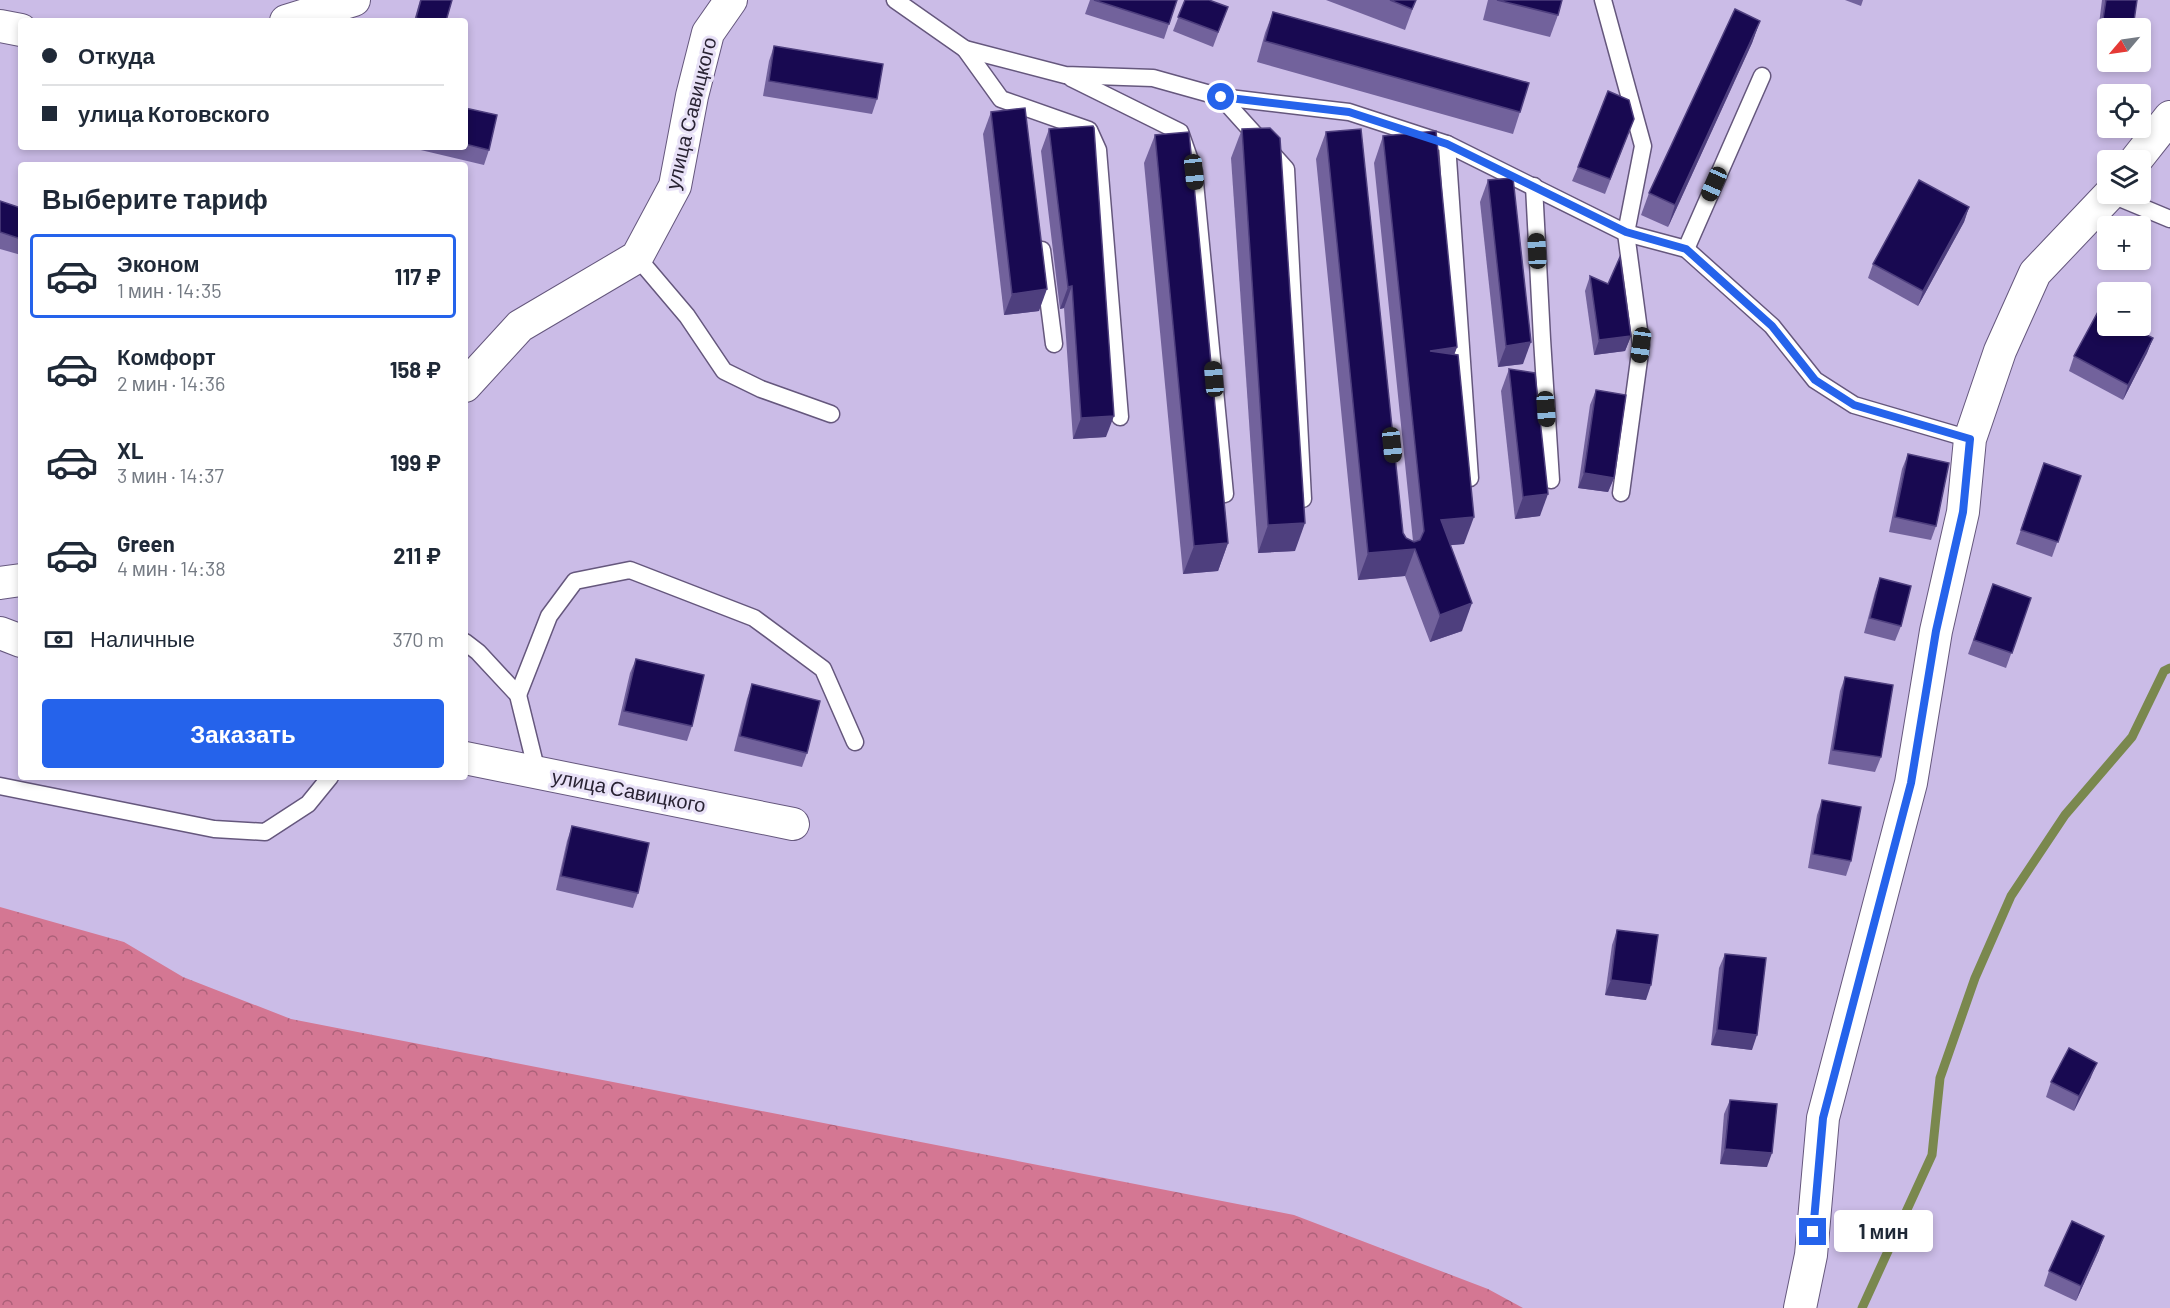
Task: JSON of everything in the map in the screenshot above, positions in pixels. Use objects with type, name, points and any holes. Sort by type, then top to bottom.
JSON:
[{"type":"street","points":[[296,18],[354,0]]},
{"type":"street","name":"улица Савицкого","points":[[637,257],[675,186],[692,96],[708,33],[730,0]]},
{"type":"street","points":[[0,26],[18,29]]},
{"type":"street","points":[[2144,150],[2170,117]]},
{"type":"street","points":[[1800,1308],[1811,1255],[1823,1118],[1911,783],[1936,631],[1963,512],[1970,439],[2000,351],[2035,273],[2101,204]]},
{"type":"street","points":[[468,384],[520,326],[637,257]]},
{"type":"street","points":[[0,583],[18,580]]},
{"type":"street","points":[[0,633],[18,640]]},
{"type":"street","name":"улица Савицкого","points":[[468,759],[794,824]]},
{"type":"lane","points":[[896,0],[964,50],[1001,99],[1027,123]]},
{"type":"lane","points":[[1603,0],[1643,146],[1626,232],[1641,345],[1621,493]]},
{"type":"lane","points":[[964,50],[1065,75],[1153,78],[1221,97],[1349,112],[1447,144],[1626,232],[1686,249],[1772,326],[1815,380],[1854,405],[1970,439]]},
{"type":"lane","points":[[1065,75],[1180,132],[1194,172],[1225,494]]},
{"type":"lane","points":[[1686,249],[1762,76]]},
{"type":"lane","points":[[1221,97],[1286,169],[1303,498]]},
{"type":"lane","points":[[1001,99],[1089,130],[1098,150],[1120,417]]},
{"type":"lane","points":[[1349,112],[1357,133]]},
{"type":"lane","points":[[1447,144],[1470,478]]},
{"type":"lane","points":[[1534,186],[1551,480]]},
{"type":"lane","points":[[2134,204],[2170,219]]},
{"type":"lane","points":[[1041,239],[1054,345]]},
{"type":"lane","points":[[637,257],[687,316],[724,371],[761,389],[831,414]]},
{"type":"lane","points":[[518,694],[549,616],[575,581],[630,570],[754,618],[823,669],[855,742]]},
{"type":"lane","points":[[468,644],[518,694],[537,772]]},
{"type":"lane","points":[[0,786],[214,829],[265,832],[308,804],[328,780]]},
{"type":"green space","points":[[0,907],[124,942],[183,977],[291,1019],[1294,1215],[1488,1289],[1523,1308],[0,1308]]},
{"type":"building","points":[[421,0],[452,0],[447,18],[416,18]]},
{"type":"building","points":[[1094,0],[1177,0],[1169,24]]},
{"type":"building","points":[[1185,0],[1209,0],[1228,7],[1218,32],[1178,17]]},
{"type":"building","points":[[1390,0],[1416,0],[1412,9]]},
{"type":"building","points":[[1497,0],[1562,0],[1558,15]]},
{"type":"building","points":[[2106,0],[2137,0],[2134,18],[2103,18]]},
{"type":"building","points":[[1735,9],[1760,21],[1675,205],[1649,193]]},
{"type":"building","points":[[1273,12],[1529,83],[1520,112],[1265,41]]},
{"type":"building","points":[[774,46],[883,64],[877,99],[769,81]]},
{"type":"building","points":[[1608,91],[1629,100],[1634,119],[1610,179],[1578,167]]},
{"type":"building","points":[[1025,108],[1047,289],[1012,294],[991,112]]},
{"type":"building","points":[[468,109],[497,115],[489,150],[468,145]]},
{"type":"building","points":[[1093,126],[1114,416],[1081,418],[1072,286],[1068,287],[1049,129]]},
{"type":"building","points":[[1270,128],[1280,138],[1305,523],[1268,525],[1242,129]]},
{"type":"building","points":[[1361,129],[1403,533],[1406,538],[1414,542],[1420,540],[1424,531],[1383,136],[1436,131],[1457,347],[1430,351],[1458,355],[1474,517],[1441,520],[1472,603],[1440,615],[1415,549],[1368,553],[1326,132]]},
{"type":"building","points":[[1189,132],[1228,543],[1194,546],[1155,135]]},
{"type":"building","points":[[1513,178],[1531,342],[1506,346],[1488,180]]},
{"type":"building","points":[[1919,180],[1969,207],[1923,291],[1873,264]]},
{"type":"building","points":[[0,201],[18,207],[18,238],[0,232]]},
{"type":"building","points":[[1620,257],[1631,336],[1599,340],[1590,276],[1608,284]]},
{"type":"building","points":[[2097,314],[2097,336],[2149,336],[2153,338],[2128,385],[2074,356]]},
{"type":"building","points":[[1509,369],[1535,373],[1548,494],[1523,497]]},
{"type":"building","points":[[1596,390],[1626,395],[1614,478],[1584,473]]},
{"type":"building","points":[[1908,454],[1949,463],[1936,526],[1895,517]]},
{"type":"building","points":[[2044,463],[2081,476],[2058,542],[2021,530]]},
{"type":"building","points":[[1880,578],[1911,586],[1901,626],[1870,618]]},
{"type":"building","points":[[1993,584],[2031,598],[2012,653],[1974,640]]},
{"type":"building","points":[[636,659],[704,675],[692,726],[624,711]]},
{"type":"building","points":[[1845,677],[1893,685],[1881,757],[1833,750]]},
{"type":"building","points":[[752,684],[820,701],[807,753],[740,736]]},
{"type":"building","points":[[1822,800],[1861,807],[1851,861],[1813,854]]},
{"type":"building","points":[[572,826],[649,843],[638,893],[561,876]]},
{"type":"building","points":[[1617,930],[1658,935],[1651,985],[1611,980]]},
{"type":"building","points":[[1725,954],[1766,958],[1757,1035],[1717,1030]]},
{"type":"building","points":[[2069,1048],[2097,1063],[2079,1096],[2051,1082]]},
{"type":"building","points":[[1730,1100],[1777,1104],[1772,1153],[1725,1149]]},
{"type":"building","points":[[2072,1221],[2104,1236],[2081,1286],[2049,1271]]},
{"type":"waterway","points":[[1862,1308],[1932,1155],[1940,1078],[1975,978],[2011,896],[2065,815],[2132,737],[2164,671],[2170,668]]},
{"type":"route","points":[[1221,97],[1349,112],[1369,118],[1447,144],[1626,232],[1686,249],[1772,326],[1815,380],[1854,405],[1970,439],[1963,512],[1936,631],[1911,783],[1862,977],[1823,1118],[1813,1232]]}]
